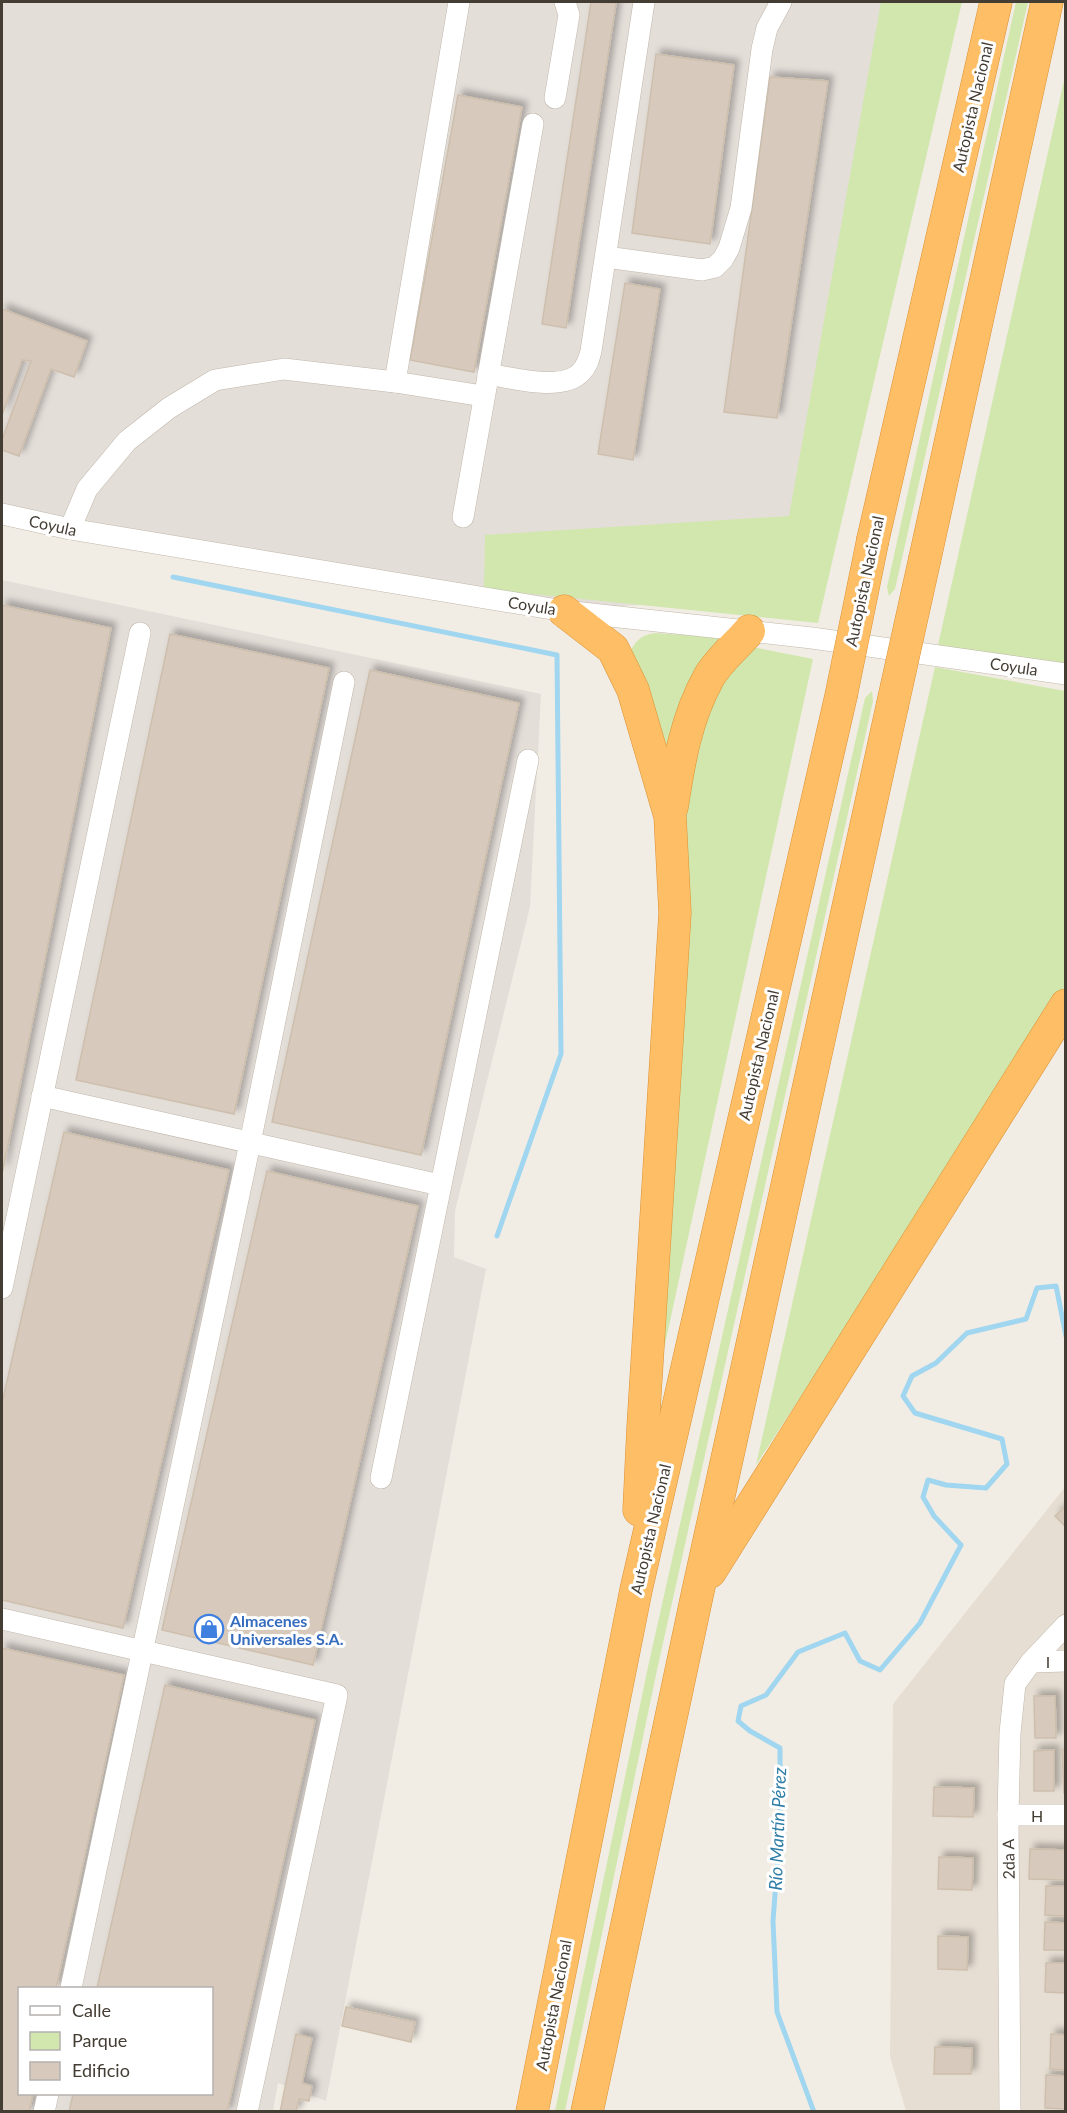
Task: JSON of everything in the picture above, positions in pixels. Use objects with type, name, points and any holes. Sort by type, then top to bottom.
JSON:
[{"type":"highway","name":"Autopista Nacional","points":[[532,2112],[636,1590],[841,696],[873,539],[996,2]]},
{"type":"highway","points":[[587,2112],[698,1591],[1047,2]]},
{"type":"highway","points":[[564,611],[613,649],[633,690],[670,816]]},
{"type":"highway","points":[[636,1590],[643,1427],[675,913],[670,816],[680,750],[691,716],[710,675],[748,632]]},
{"type":"highway","points":[[698,1591],[1065,1005]]},
{"type":"street","points":[[395,382],[459,2]]},
{"type":"street","points":[[555,98],[569,15],[565,2]]},
{"type":"street","points":[[488,374],[557,383],[570,380],[580,374],[587,364],[606,257],[644,2]]},
{"type":"street","points":[[606,257],[702,270],[715,267],[723,259],[729,248],[741,208],[762,49],[767,28],[781,2]]},
{"type":"street","points":[[463,517],[533,124]]},
{"type":"street","points":[[70,529],[87,489],[128,441],[170,408],[214,380],[284,369],[395,382],[483,396]]},
{"type":"street","name":"Coyula","points":[[2,514],[70,529],[564,611],[812,638],[1065,674]]},
{"type":"street","points":[[2,1288],[140,633]]},
{"type":"street","points":[[70,1987],[250,1143],[344,682]]},
{"type":"street","points":[[381,1478],[528,760]]},
{"type":"street","points":[[42,1096],[440,1185]]},
{"type":"street","points":[[2,1619],[337,1695],[247,2112]]},
{"type":"street","name":"2da A","points":[[1010,2112],[1008,1815],[1010,1733],[1015,1684],[1030,1662],[1065,1625]]},
{"type":"street","name":"I","points":[[1030,1662],[1065,1661]]},
{"type":"street","name":"H","points":[[1008,1815],[1065,1815]]},
{"type":"street","points":[[44,2112],[48,2095]]},
{"type":"shaded area","points":[[2,2],[882,2],[776,593],[564,611],[2,514]]},
{"type":"shaded area","name":"Almacenes Universales S.A.","points":[[2,580],[541,694],[530,907],[455,1211],[454,1257],[486,1269],[326,2101],[278,2083],[273,2111],[2,2112]]},
{"type":"shaded area","points":[[1065,1487],[1065,2111],[906,2111],[890,2057],[893,1704]]},
{"type":"green space","points":[[881,2],[962,2],[818,623],[484,589],[485,535],[789,516]]},
{"type":"green space","points":[[1016,2],[1028,2],[895,589],[889,596],[887,587]]},
{"type":"green space","points":[[1065,76],[1065,668],[938,645]]},
{"type":"green space","points":[[656,633],[726,638],[664,771],[628,656],[638,640],[645,635]]},
{"type":"green space","points":[[752,647],[813,659],[656,1386],[682,815],[708,704],[735,663]]},
{"type":"green space","points":[[935,667],[1065,691],[1065,986],[927,1204],[756,1465]]},
{"type":"green space","points":[[872,691],[873,701],[657,1670],[565,2111],[555,2111],[648,1667],[865,698]]},
{"type":"building","points":[[591,2],[616,3],[566,328],[542,324]]},
{"type":"building","points":[[656,54],[734,65],[710,244],[632,233]]},
{"type":"building","points":[[770,77],[828,81],[777,418],[724,412]]},
{"type":"building","points":[[458,95],[522,107],[474,372],[410,360]]},
{"type":"building","points":[[625,283],[660,289],[633,460],[598,454]]},
{"type":"building","points":[[2,309],[87,341],[74,377],[51,369],[19,456],[2,450],[2,440],[31,361],[22,360],[2,415]]},
{"type":"building","points":[[2,605],[111,628],[3,1170],[2,1170]]},
{"type":"building","points":[[170,634],[329,668],[234,1114],[76,1080]]},
{"type":"building","points":[[370,670],[519,703],[421,1155],[272,1122]]},
{"type":"building","points":[[64,1132],[229,1170],[123,1628],[2,1600],[2,1403]]},
{"type":"building","points":[[267,1171],[418,1206],[313,1665],[162,1630]]},
{"type":"building","points":[[1066,1506],[1066,1527],[1055,1516]]},
{"type":"building","points":[[2,1648],[124,1675],[56,1987],[18,1987],[18,2095],[33,2095],[29,2112],[2,2112]]},
{"type":"building","points":[[165,1685],[315,1720],[227,2112],[69,2112],[73,2095],[213,2095],[213,1987],[97,1987]]},
{"type":"building","points":[[1034,1696],[1055,1696],[1056,1738],[1035,1738]]},
{"type":"building","points":[[1054,1750],[1054,1791],[1034,1791],[1034,1751]]},
{"type":"building","points":[[1062,1750],[1066,1750],[1066,1793],[1064,1793]]},
{"type":"building","points":[[934,1787],[974,1788],[973,1817],[933,1816]]},
{"type":"building","points":[[1030,1849],[1066,1850],[1066,1880],[1029,1879]]},
{"type":"building","points":[[939,1857],[973,1858],[972,1890],[938,1889]]},
{"type":"building","points":[[1046,1886],[1066,1886],[1066,1916],[1045,1915]]},
{"type":"building","points":[[1045,1922],[1066,1923],[1066,1950],[1044,1950]]},
{"type":"building","points":[[938,1936],[968,1937],[967,1970],[938,1969]]},
{"type":"building","points":[[1046,1963],[1066,1963],[1066,1993],[1045,1992]]},
{"type":"building","points":[[346,2007],[415,2022],[411,2042],[342,2026]]},
{"type":"building","points":[[296,2034],[312,2038],[302,2083],[312,2086],[309,2101],[299,2099],[296,2112],[280,2112]]},
{"type":"building","points":[[1051,2034],[1066,2035],[1066,2070],[1050,2069]]},
{"type":"building","points":[[935,2047],[972,2048],[971,2074],[934,2074]]},
{"type":"building","points":[[1046,2075],[1066,2076],[1066,2109],[1045,2108]]},
{"type":"waterway","points":[[173,577],[557,655],[561,1054],[497,1236]]},
{"type":"waterway","name":"Río Martín Pérez","points":[[814,2112],[777,2012],[773,1921],[780,1828],[780,1748],[750,1731],[738,1721],[741,1706],[766,1695],[798,1652],[845,1633],[860,1661],[880,1670],[920,1623],[961,1545],[934,1516],[923,1497],[928,1480],[946,1485],[986,1488],[1007,1464],[1002,1439],[915,1413],[903,1396],[912,1376],[936,1363],[967,1333],[1026,1319],[1037,1288],[1056,1286],[1066,1336]]},
{"type":"place","name":"Almacenes Universales S.A.","points":[[209,1629]]}]
